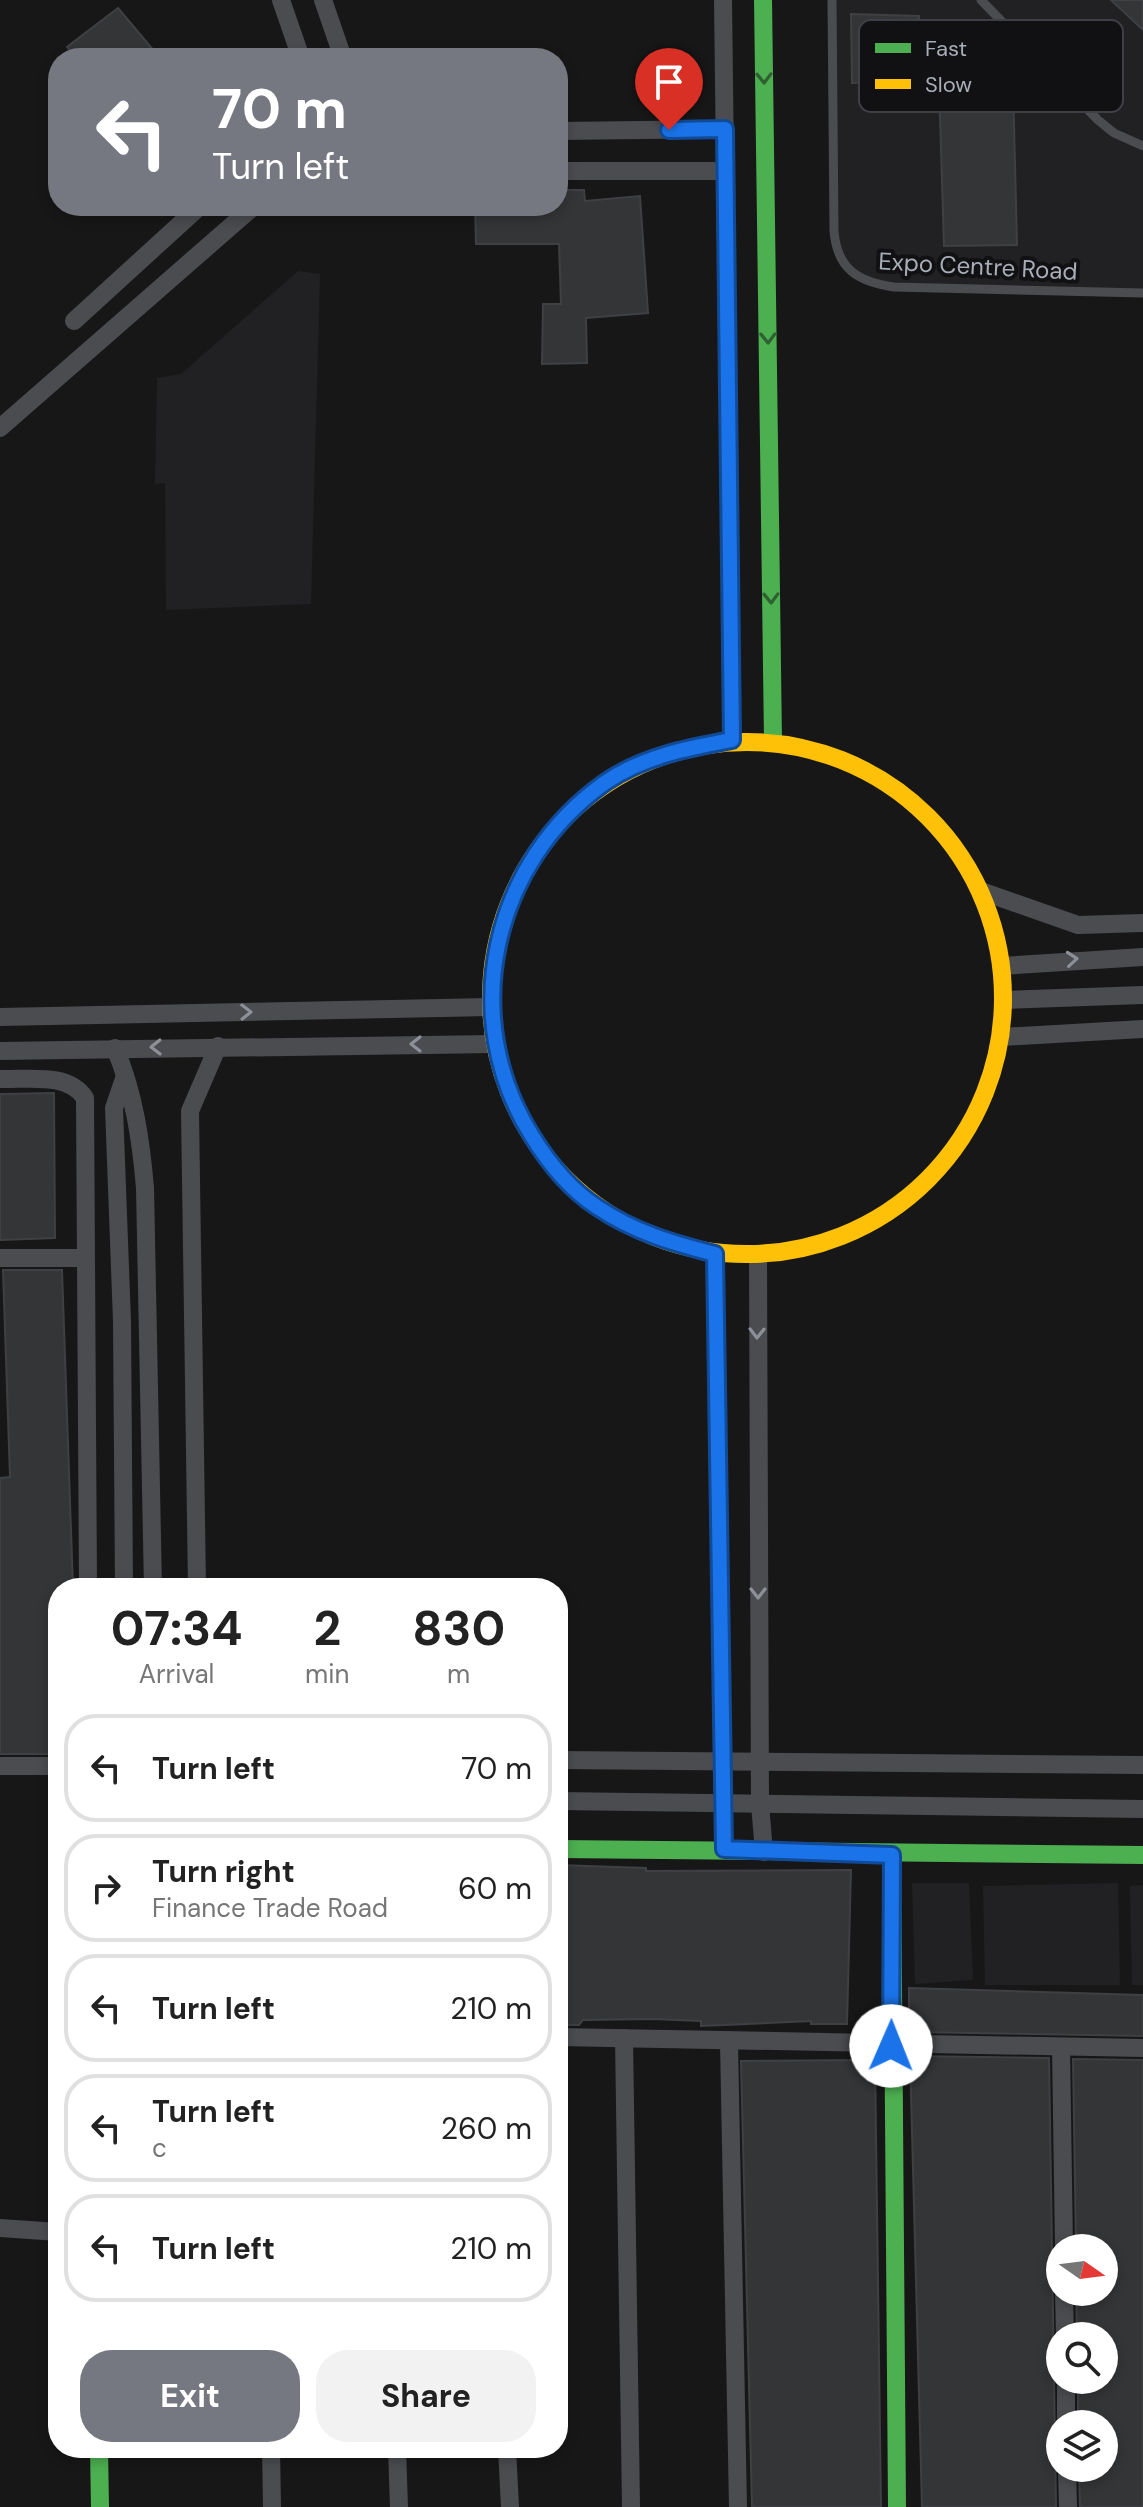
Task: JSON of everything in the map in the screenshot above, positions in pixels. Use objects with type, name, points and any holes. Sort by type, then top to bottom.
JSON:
[{"type":"street","points":[[281,0],[298,48]]},
{"type":"street","points":[[323,0],[340,48]]},
{"type":"street","points":[[723,0],[732,740]]},
{"type":"street","points":[[763,0],[773,741]]},
{"type":"street","points":[[568,131],[725,129]]},
{"type":"street","points":[[568,171],[725,171]]},
{"type":"street","points":[[74,321],[189,216]]},
{"type":"street","points":[[1,424],[242,216]]},
{"type":"street","points":[[732,740],[773,741],[838,756],[897,788],[946,834],[981,891],[1002,966],[1004,1000],[1001,1037],[985,1094],[964,1133],[918,1190],[870,1224],[830,1240],[758,1255],[715,1254],[652,1238],[595,1206],[557,1171],[513,1106],[494,1044],[490,1007],[496,941],[519,878],[557,824],[608,781],[655,758],[732,740]]},
{"type":"street","points":[[981,891],[1078,925],[1143,923]]},
{"type":"street","points":[[1002,966],[1143,957]]},
{"type":"street","points":[[1004,1000],[1143,995]]},
{"type":"street","points":[[0,1017],[490,1007]]},
{"type":"street","points":[[1001,1037],[1143,1029]]},
{"type":"street","points":[[0,1051],[494,1044]]},
{"type":"street","points":[[197,1578],[190,1111],[218,1046]]},
{"type":"street","points":[[115,1048],[141,1137],[145,1188],[153,1578]]},
{"type":"street","points":[[124,1578],[122,1321],[114,1108],[125,1074]]},
{"type":"street","points":[[0,1079],[64,1081],[77,1086],[85,1098],[88,1578]]},
{"type":"street","points":[[715,1254],[720,1762],[724,1849]]},
{"type":"street","points":[[758,1255],[760,1804],[764,1852]]},
{"type":"street","points":[[0,1258],[85,1258]]},
{"type":"street","points":[[568,1760],[1143,1765]]},
{"type":"street","points":[[0,1766],[48,1766]]},
{"type":"street","points":[[568,1801],[1143,1809]]},
{"type":"street","points":[[568,1849],[724,1849],[892,1855],[1143,1855]]},
{"type":"street","points":[[892,1855],[891,2046],[897,2507]]},
{"type":"street","points":[[568,2037],[891,2046],[1143,2048]]},
{"type":"street","points":[[624,2038],[631,2507]]},
{"type":"street","points":[[729,2042],[738,2507]]},
{"type":"street","points":[[1061,2047],[1064,2234]]},
{"type":"street","points":[[0,2228],[48,2231]]},
{"type":"street","points":[[99,2458],[100,2507]]},
{"type":"street","points":[[271,2458],[272,2507]]},
{"type":"street","points":[[397,2458],[399,2507]]},
{"type":"street","points":[[508,2458],[510,2507]]},
{"type":"street","points":[[1067,2482],[1068,2507]]},
{"type":"lane","name":"Expo Centre Road","points":[[832,0],[834,231],[835,247],[848,270],[860,279],[894,287],[1143,293]]},
{"type":"lane","points":[[981,0],[1000,20]]},
{"type":"lane","points":[[1090,112],[1114,133],[1143,146]]},
{"type":"shaded area","points":[[832,0],[1143,0],[1143,293],[876,284],[839,258]]},
{"type":"shaded area","points":[[298,271],[320,274],[311,604],[166,610],[165,483],[155,484],[157,378],[181,374]]},
{"type":"shaded area","points":[[912,1883],[969,1883],[973,1980],[915,1984]]},
{"type":"shaded area","points":[[1118,1883],[1120,1985],[985,1985],[983,1886]]},
{"type":"shaded area","points":[[1143,1885],[1143,1985],[1132,1985],[1130,1886]]},
{"type":"building","points":[[1111,0],[1143,0],[1143,30]]},
{"type":"building","points":[[118,8],[152,48],[68,48]]},
{"type":"building","points":[[851,14],[919,16],[919,20],[859,20],[859,83],[852,83]]},
{"type":"building","points":[[940,112],[1014,112],[1017,245],[944,246]]},
{"type":"building","points":[[568,190],[584,190],[585,201],[640,196],[648,313],[586,318],[587,363],[542,364],[543,304],[561,304],[559,244],[476,244],[475,216],[568,216]]},
{"type":"building","points":[[54,1093],[55,1238],[0,1240],[0,1094]]},
{"type":"building","points":[[3,1270],[62,1270],[73,1578],[48,1578],[48,1754],[0,1754],[0,1478],[10,1477]]},
{"type":"building","points":[[568,1865],[646,1868],[646,1871],[851,1870],[847,2024],[811,2024],[811,2021],[701,2026],[701,2021],[653,2019],[583,2020],[579,2025],[568,2025]]},
{"type":"building","points":[[909,1988],[1143,1995],[1143,2036],[909,2032]]},
{"type":"building","points":[[910,2056],[1049,2058],[1052,2234],[1046,2234],[1046,2306],[1053,2306],[1053,2322],[1046,2322],[1046,2394],[1054,2394],[1054,2410],[1046,2410],[1046,2482],[1056,2482],[1056,2507],[922,2507]]},
{"type":"building","points":[[1073,2059],[1143,2060],[1143,2507],[1080,2507],[1079,2482],[1118,2482],[1118,2410],[1078,2410],[1078,2394],[1118,2394],[1118,2322],[1077,2322],[1076,2306],[1118,2306],[1118,2234],[1076,2234]]},
{"type":"building","points":[[875,2060],[881,2507],[752,2507],[741,2061]]},
{"type":"traffic: fast","points":[[763,0],[773,741]]},
{"type":"traffic: fast","points":[[568,1849],[1143,1855]]},
{"type":"traffic: fast","points":[[892,1855],[897,2507]]},
{"type":"traffic: fast","points":[[99,2458],[100,2507]]},
{"type":"traffic: slow","points":[[747,742],[797,746],[845,761],[889,785],[928,817],[960,856],[984,900],[999,948],[1003,998],[999,1048],[984,1096],[960,1140],[928,1179],[889,1211],[845,1235],[797,1250],[747,1254],[697,1250],[649,1235],[605,1211],[566,1179],[534,1140],[510,1096],[495,1048],[491,998],[495,948],[510,900],[534,856],[566,817],[605,785],[649,761],[697,746],[747,742]]},
{"type":"route","points":[[669,130],[725,129],[732,740],[667,752],[608,781],[557,824],[519,878],[496,941],[490,1007],[494,1044],[513,1106],[548,1162],[595,1206],[652,1238],[715,1254],[720,1762],[724,1849],[892,1855],[891,2046]]}]
